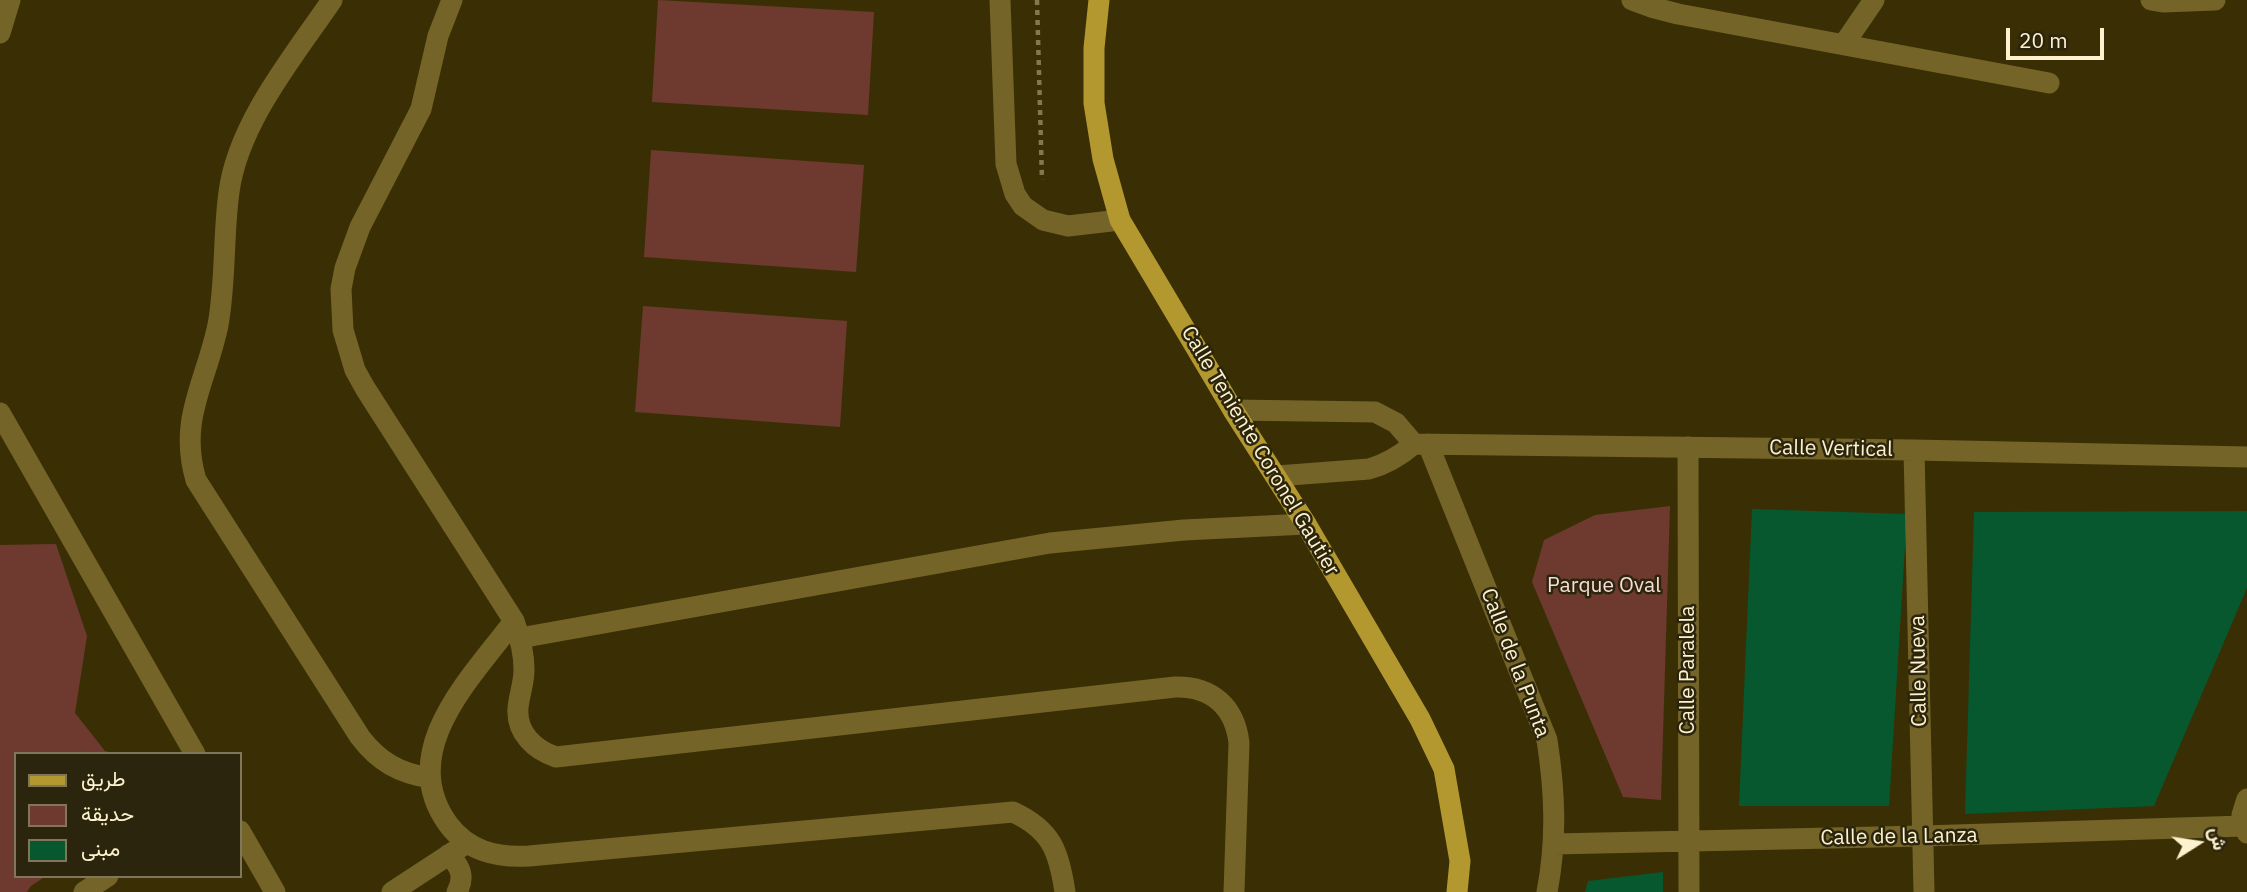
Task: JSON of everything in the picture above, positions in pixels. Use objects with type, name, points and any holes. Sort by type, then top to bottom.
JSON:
[{"type":"main road","name":"Calle Teniente Coronel Gautier","points":[[1099,0],[1094,48],[1094,103],[1103,159],[1120,220],[1233,410],[1306,524],[1400,684],[1444,769],[1460,861],[1457,892]]},
{"type":"street","points":[[0,33],[10,0]]},
{"type":"street","points":[[332,0],[268,97],[239,152],[229,189],[218,322],[190,423],[189,447],[196,480],[360,737],[377,756],[397,770],[430,778]]},
{"type":"street","points":[[452,0],[438,36],[421,108],[359,227],[343,279],[342,320],[348,350],[365,388],[517,629],[524,673],[518,707],[519,719],[522,731],[529,741],[536,748],[556,757],[1175,687],[1201,690],[1223,703],[1232,715],[1240,743],[1234,892]]},
{"type":"street","points":[[1000,0],[1006,164],[1015,194],[1023,206],[1043,220],[1068,226],[1120,220]]},
{"type":"street","points":[[1633,0],[1678,13],[2049,83]]},
{"type":"street","points":[[1844,44],[1874,0]]},
{"type":"street","points":[[2151,0],[2215,0]]},
{"type":"street","points":[[1233,410],[1375,412],[1396,423],[1421,444],[1369,469],[1277,476]]},
{"type":"street","points":[[0,414],[194,752]]},
{"type":"street","name":"Calle Vertical","points":[[1421,444],[2247,457]]},
{"type":"street","name":"Calle de la Punta","points":[[1421,444],[1547,740],[1555,822],[1548,892]]},
{"type":"street","name":"Calle Paralela","points":[[1688,447],[1689,892]]},
{"type":"street","name":"Calle Nueva","points":[[1914,450],[1924,892]]},
{"type":"street","points":[[1065,892],[1062,868],[1050,839],[1027,818],[1013,812],[519,857],[491,854],[467,843],[445,820],[434,800],[429,763],[436,733],[460,693],[517,629],[1050,543],[1184,530],[1306,524]]},
{"type":"street","points":[[2246,830],[2242,816],[2247,799]]},
{"type":"street","name":"Calle de la Lanza","points":[[1554,844],[2246,830]]},
{"type":"street","points":[[242,834],[275,892]]},
{"type":"street","points":[[392,892],[467,843]]},
{"type":"street","points":[[448,855],[457,862],[461,871],[462,882],[457,892]]},
{"type":"street","points":[[84,892],[105,878]]},
{"type":"path","points":[[1037,0],[1043,220]]},
{"type":"green space","points":[[658,0],[874,12],[868,115],[652,102]]},
{"type":"green space","points":[[651,150],[864,165],[856,272],[644,257]]},
{"type":"green space","points":[[643,306],[847,321],[840,427],[635,412]]},
{"type":"green space","name":"Parque Oval","points":[[1670,506],[1661,800],[1623,797],[1532,582],[1544,540],[1595,515]]},
{"type":"green space","points":[[56,544],[87,636],[75,713],[105,751],[109,752],[14,752],[14,878],[43,878],[27,892],[0,892],[0,545]]},
{"type":"building","points":[[1752,509],[1907,514],[1889,806],[1739,806]]},
{"type":"building","points":[[2247,511],[2247,588],[2154,806],[1965,814],[1974,512]]},
{"type":"building","points":[[1663,872],[1663,892],[1585,892],[1588,881]]}]
